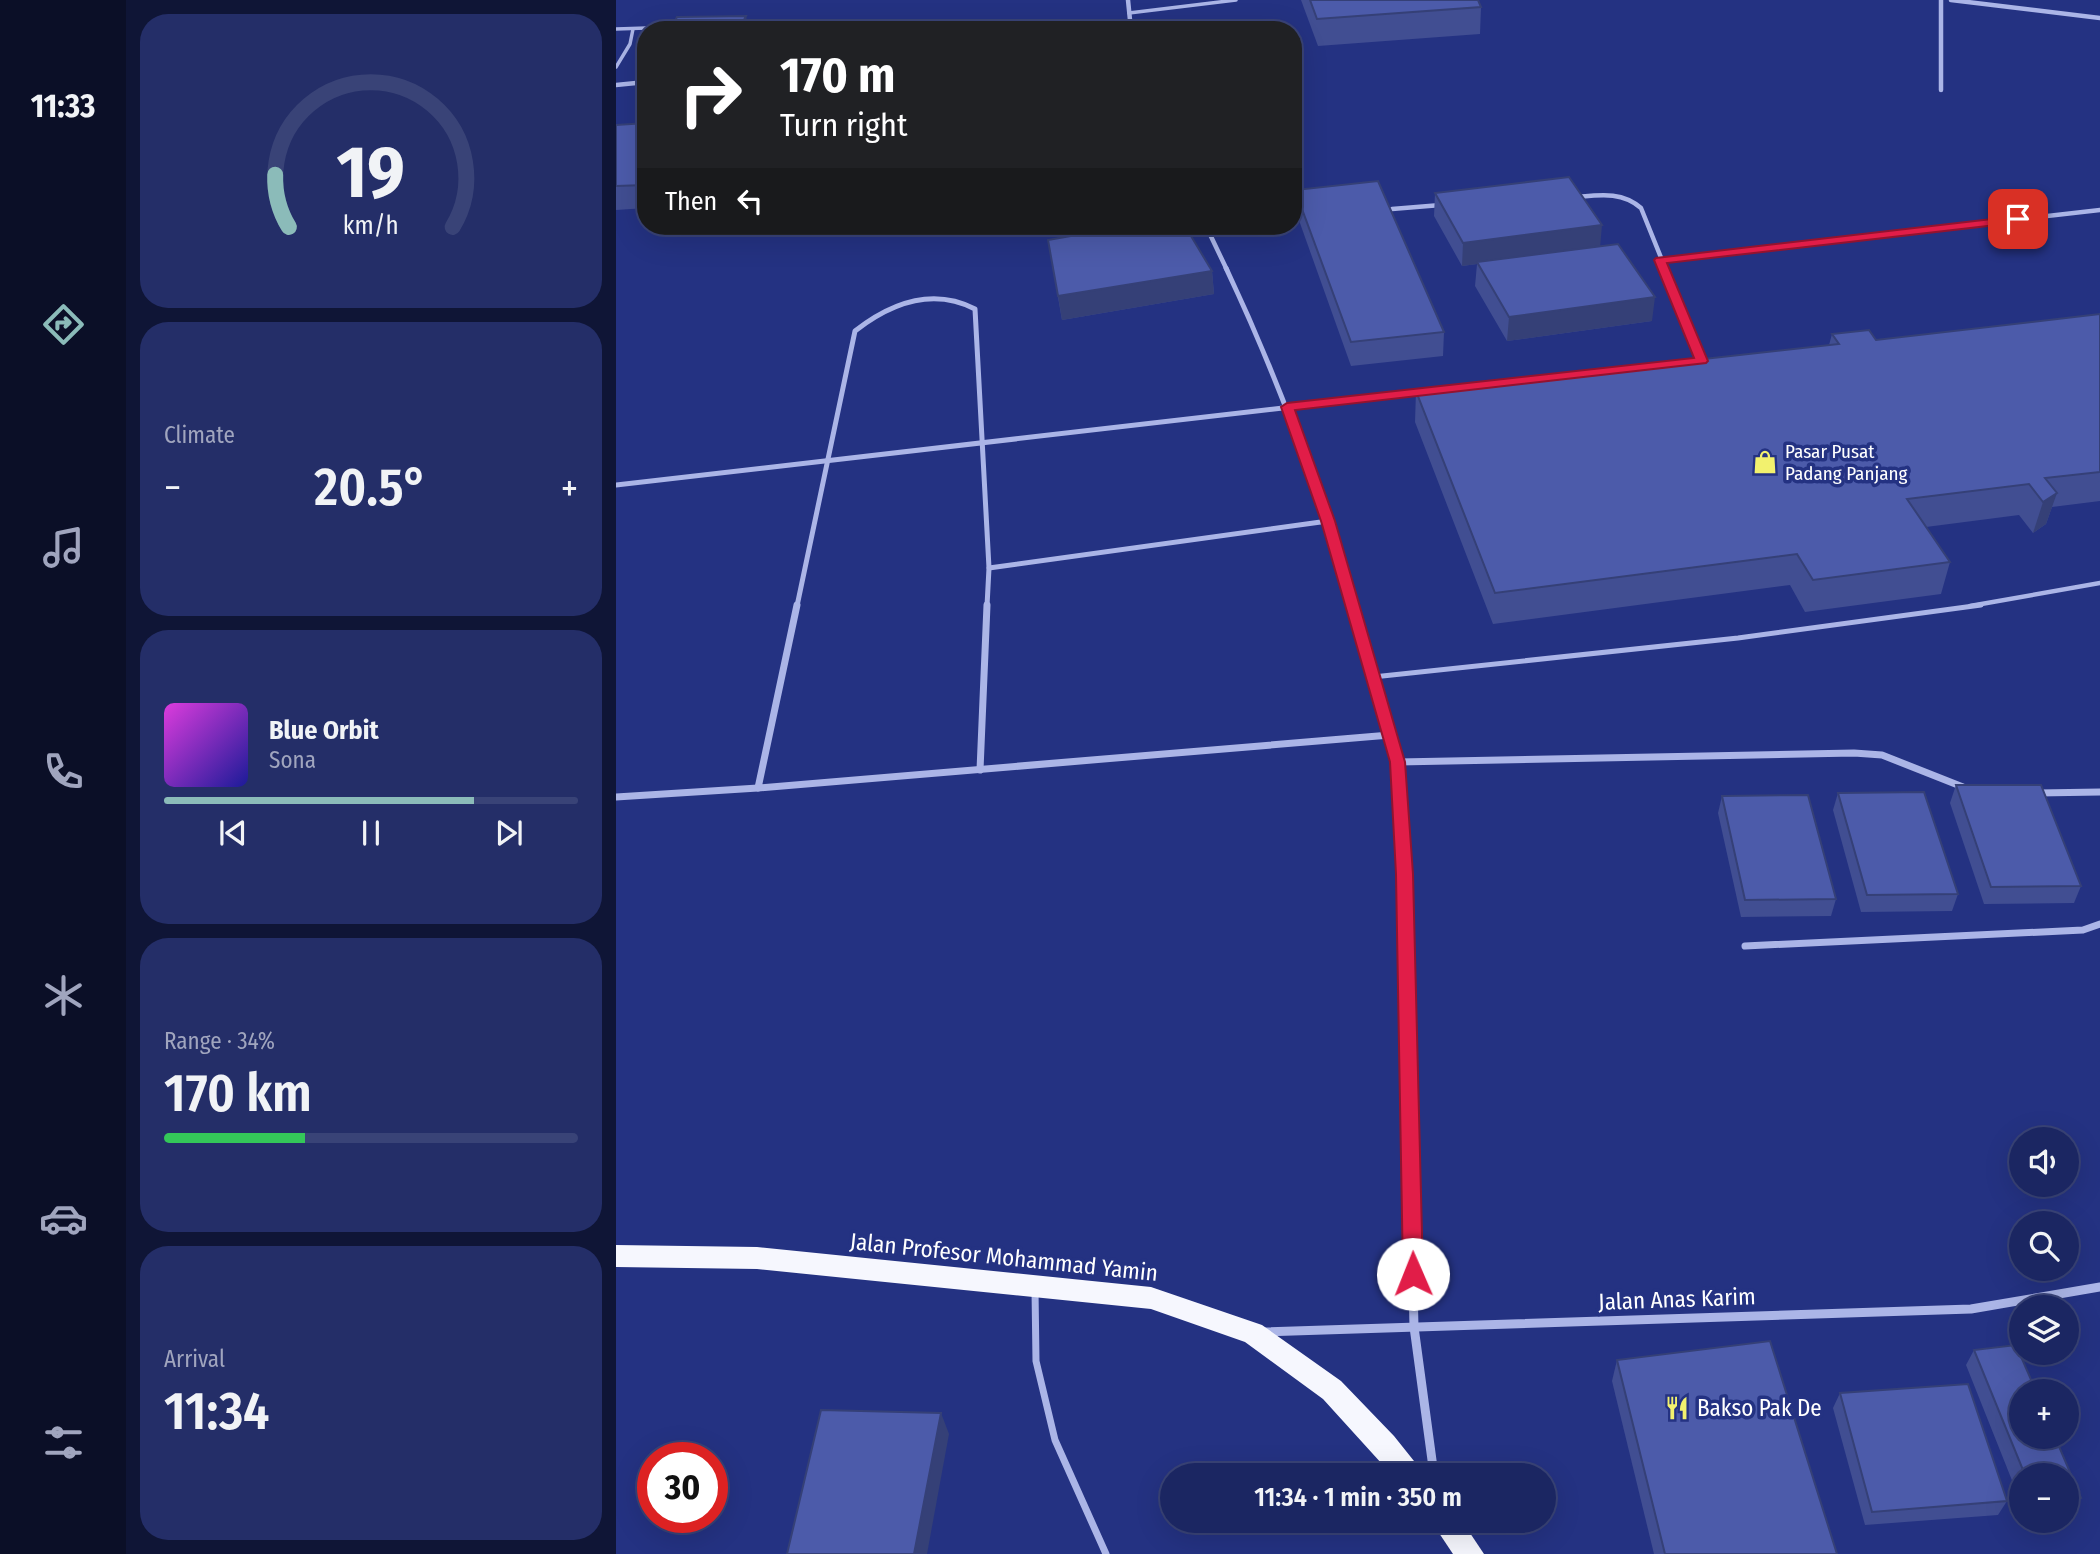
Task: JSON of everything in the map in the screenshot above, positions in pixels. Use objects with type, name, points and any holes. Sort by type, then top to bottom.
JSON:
[{"type":"highway","name":"Jalan Profesor Mohammad Yamin","points":[[616,1256],[757,1258],[1151,1298],[1253,1333],[1332,1390],[1399,1463]]},
{"type":"highway","points":[[1454,1533],[1470,1554]]},
{"type":"street","points":[[1128,0],[1130,21]]},
{"type":"street","points":[[1941,0],[1941,90]]},
{"type":"street","points":[[1951,0],[2100,18]]},
{"type":"street","points":[[616,85],[637,83]]},
{"type":"street","points":[[1568,197],[1609,194],[1636,202],[1641,208],[1702,361]]},
{"type":"street","points":[[1392,209],[1446,205]]},
{"type":"street","points":[[1660,260],[2100,210]]},
{"type":"street","points":[[1210,235],[1265,348],[1328,521],[1398,762],[1404,874],[1414,1328],[1432,1463]]},
{"type":"street","points":[[758,789],[855,331],[871,318],[917,299],[943,297],[962,300],[975,309],[989,568],[980,770]]},
{"type":"street","points":[[1688,362],[1715,359]]},
{"type":"street","points":[[616,485],[1426,391]]},
{"type":"street","points":[[989,568],[1328,521]]},
{"type":"street","points":[[616,797],[758,789],[1390,735]]},
{"type":"street","points":[[1398,762],[1882,755],[1953,785],[1977,790]]},
{"type":"street","points":[[2025,793],[2100,792]]},
{"type":"street","points":[[1745,946],[2083,930],[2100,924]]},
{"type":"street","name":"Jalan Anas Karim","points":[[1253,1333],[1971,1309],[2100,1287]]},
{"type":"lane","points":[[1129,12],[1236,0]]},
{"type":"lane","points":[[616,29],[637,29]]},
{"type":"lane","points":[[616,67],[630,44],[634,29]]},
{"type":"lane","points":[[1373,677],[1826,627],[2037,596],[2100,583]]},
{"type":"lane","points":[[1035,1287],[1036,1361],[1055,1440],[1106,1554]]},
{"type":"building","points":[[1310,0],[1478,0],[1481,7],[1317,19]]},
{"type":"building","points":[[746,16],[744,21],[675,21],[677,17]]},
{"type":"building","points":[[637,124],[637,185],[616,186],[616,125]]},
{"type":"building","points":[[1569,177],[1602,225],[1463,243],[1435,193]]},
{"type":"building","points":[[1378,181],[1444,332],[1351,342],[1302,209],[1302,189]]},
{"type":"building","points":[[1077,235],[1190,235],[1212,271],[1058,296],[1048,240]]},
{"type":"building","points":[[1618,244],[1655,297],[1509,317],[1477,262]]},
{"type":"building","name":"Pasar Pusat Padang Panjang","points":[[2100,314],[2100,472],[2045,478],[2057,493],[2043,502],[2029,484],[1907,499],[1950,562],[1813,580],[1797,554],[1495,593],[1416,391],[1839,344],[1832,334],[1869,330],[1876,340]]},
{"type":"building","points":[[1956,785],[2041,785],[2081,886],[1991,887]]},
{"type":"building","points":[[1924,792],[1958,894],[1867,895],[1838,793]]},
{"type":"building","points":[[1808,795],[1836,899],[1745,900],[1722,796]]},
{"type":"building","points":[[1770,1341],[1837,1554],[1665,1554],[1617,1360]]},
{"type":"building","points":[[2009,1346],[2009,1365],[2025,1365],[2031,1379],[2009,1379],[2009,1436],[1974,1350]]},
{"type":"building","points":[[1968,1384],[2007,1501],[1872,1512],[1840,1393]]},
{"type":"building","points":[[821,1410],[941,1413],[914,1554],[787,1554]]},
{"type":"building","points":[[2014,1449],[2060,1449],[2066,1463],[2020,1463]]},
{"type":"place","name":"Pasar Pusat Padang Panjang","points":[[1765,462]]},
{"type":"place","name":"Bakso Pak De","points":[[1677,1408]]},
{"type":"route","points":[[1413,1274],[1404,874],[1398,762],[1328,521],[1287,407],[1702,361],[1660,260],[2018,219]]}]
